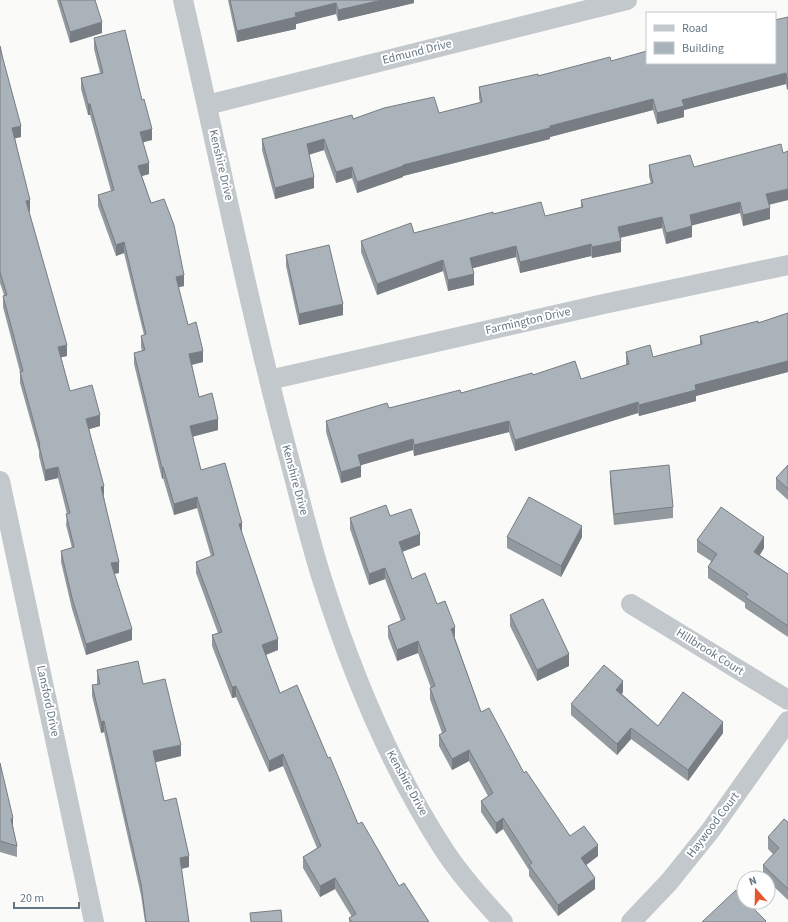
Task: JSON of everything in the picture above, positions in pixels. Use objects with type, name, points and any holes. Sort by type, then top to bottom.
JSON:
[{"type":"street","name":"Kenshire Drive","points":[[183,0],[269,380],[322,578],[351,660],[380,733],[403,780],[447,854],[470,886],[503,922]]},
{"type":"street","name":"Edmund Drive","points":[[207,105],[627,0]]},
{"type":"street","name":"Farmington Drive","points":[[269,380],[788,264]]},
{"type":"street","name":"Lansford Drive","points":[[0,481],[94,922]]},
{"type":"street","name":"Hillbrook Court","points":[[631,604],[788,700]]},
{"type":"street","name":"Haywood Court","points":[[631,922],[669,882],[710,831],[788,721]]},
{"type":"building","points":[[60,0],[95,0],[102,22],[70,32]]},
{"type":"building","points":[[230,0],[382,0],[338,10],[336,3],[295,13],[296,17],[237,31]]},
{"type":"building","points":[[788,17],[787,79],[786,73],[682,100],[684,106],[657,113],[653,99],[550,126],[550,128],[403,165],[357,182],[352,167],[336,172],[324,139],[307,144],[314,177],[275,188],[262,139],[352,115],[353,119],[384,108],[434,97],[439,113],[482,102],[479,87],[538,74],[538,76],[610,57],[611,61],[646,51],[646,64],[776,64],[776,20]]},
{"type":"building","points":[[125,30],[142,100],[144,99],[152,129],[140,132],[149,163],[138,166],[151,203],[164,199],[174,225],[184,275],[176,277],[188,325],[196,322],[203,351],[189,354],[199,397],[212,393],[218,419],[190,426],[201,470],[225,463],[242,523],[239,524],[278,639],[262,645],[280,693],[297,685],[328,758],[330,757],[358,824],[362,822],[399,886],[404,883],[429,922],[352,922],[349,918],[356,914],[335,878],[320,886],[303,857],[321,846],[283,754],[269,761],[236,686],[232,687],[212,635],[222,632],[196,562],[214,555],[197,497],[174,504],[163,467],[162,468],[134,353],[145,350],[141,336],[146,334],[124,242],[116,245],[98,195],[114,190],[90,104],[88,104],[81,78],[103,73],[94,38]]},
{"type":"building","points":[[0,46],[21,126],[12,128],[30,200],[26,201],[67,345],[58,347],[70,391],[92,385],[100,415],[86,419],[104,486],[101,487],[119,562],[111,563],[132,629],[86,644],[72,598],[61,551],[74,547],[66,514],[70,513],[58,467],[45,470],[40,445],[20,372],[23,371],[3,296],[7,295],[0,272]]},
{"type":"building","points":[[781,144],[783,153],[788,151],[788,189],[766,194],[770,208],[743,215],[740,202],[690,215],[692,226],[666,233],[662,217],[618,227],[621,241],[592,247],[591,244],[520,262],[516,246],[470,258],[474,274],[448,280],[443,260],[377,284],[361,241],[411,223],[414,233],[493,212],[493,214],[541,202],[545,216],[583,207],[581,200],[653,183],[649,165],[690,155],[694,167]]},
{"type":"building","points":[[329,245],[343,304],[299,314],[286,255]]},
{"type":"building","points":[[788,313],[788,361],[695,385],[696,390],[639,405],[638,402],[515,440],[509,421],[414,445],[413,439],[358,455],[361,466],[341,472],[326,421],[387,403],[389,408],[460,390],[461,393],[532,373],[533,375],[575,361],[581,379],[629,364],[626,352],[650,345],[653,357],[702,344],[700,336],[758,321],[758,323]]},
{"type":"building","points":[[669,465],[673,507],[614,514],[610,471]]},
{"type":"building","points":[[788,465],[788,489],[776,478]]},
{"type":"building","points":[[529,497],[582,526],[561,566],[507,537]]},
{"type":"building","points":[[386,505],[390,516],[411,509],[420,534],[399,542],[412,579],[425,573],[437,604],[445,601],[455,627],[451,629],[481,712],[489,708],[524,773],[526,771],[570,836],[584,826],[598,845],[581,858],[595,878],[558,905],[529,865],[532,863],[503,818],[496,823],[481,801],[493,793],[469,750],[452,759],[439,735],[446,731],[430,688],[435,686],[418,641],[397,650],[388,626],[405,619],[385,568],[369,574],[350,518]]},
{"type":"building","points":[[721,507],[764,537],[754,552],[788,574],[788,626],[745,597],[748,594],[708,567],[717,554],[697,540]]},
{"type":"building","points":[[543,599],[569,654],[537,670],[510,615]]},
{"type":"building","points":[[138,661],[143,684],[165,679],[181,745],[153,751],[164,801],[176,798],[189,856],[180,858],[189,922],[146,922],[141,884],[104,721],[101,722],[92,685],[100,684],[97,670]]},
{"type":"building","points":[[604,665],[623,681],[616,690],[658,726],[683,692],[723,722],[688,770],[631,728],[617,744],[571,704]]},
{"type":"building","points":[[0,763],[13,818],[11,819],[17,846],[0,841]]},
{"type":"building","points":[[784,819],[788,822],[788,889],[776,877],[776,870],[768,870],[763,865],[779,848],[768,837]]},
{"type":"building","points":[[736,890],[736,910],[755,910],[766,921],[765,922],[702,922]]},
{"type":"building","points":[[281,910],[282,922],[251,922],[250,913]]}]
